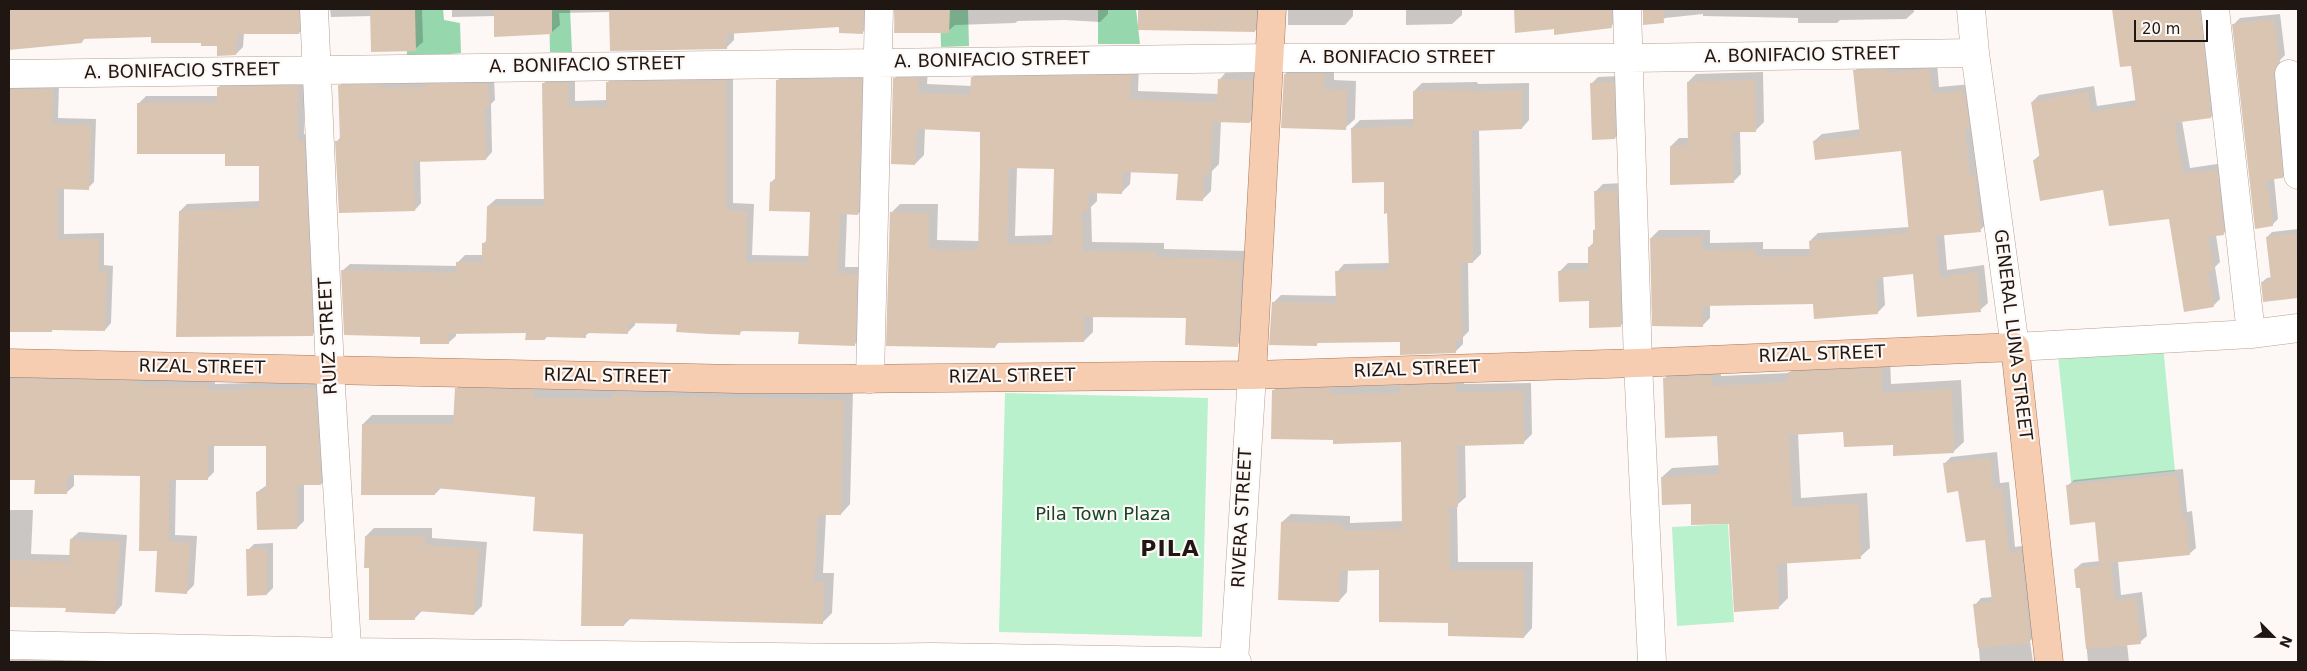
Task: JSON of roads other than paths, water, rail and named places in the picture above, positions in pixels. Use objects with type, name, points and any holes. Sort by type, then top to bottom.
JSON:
[{"type":"main road","points":[[1252,375],[1272,9]]},
{"type":"main road","name":"RIZAL STREET","points":[[9,363],[738,379],[1252,375],[1638,363],[2016,347]]},
{"type":"main road","name":"GENERAL LUNA STREET","points":[[2016,347],[2049,662]]},
{"type":"street","name":"RUIZ STREET","points":[[314,9],[330,371],[347,657]]},
{"type":"street","points":[[870,378],[879,9]]},
{"type":"street","points":[[1627,9],[1638,363],[1652,662]]},
{"type":"street","name":"GENERAL LUNA STREET","points":[[1971,9],[1975,53],[2016,347]]},
{"type":"street","points":[[2215,9],[2251,334]]},
{"type":"street","name":"A. BONIFACIO STREET","points":[[9,74],[1270,58],[1630,58],[1975,53]]},
{"type":"street","points":[[2289,74],[2298,175]]},
{"type":"street","points":[[2016,347],[2251,334],[2298,328]]},
{"type":"street","name":"RIVERA STREET","points":[[1235,662],[1252,375]]},
{"type":"street","points":[[9,645],[347,657],[932,657],[1235,662]]},
{"type":"district","name":"PILA","points":[[1170,550]]},
{"type":"park label","name":"Pila Town Plaza","points":[[1103,515]]}]
